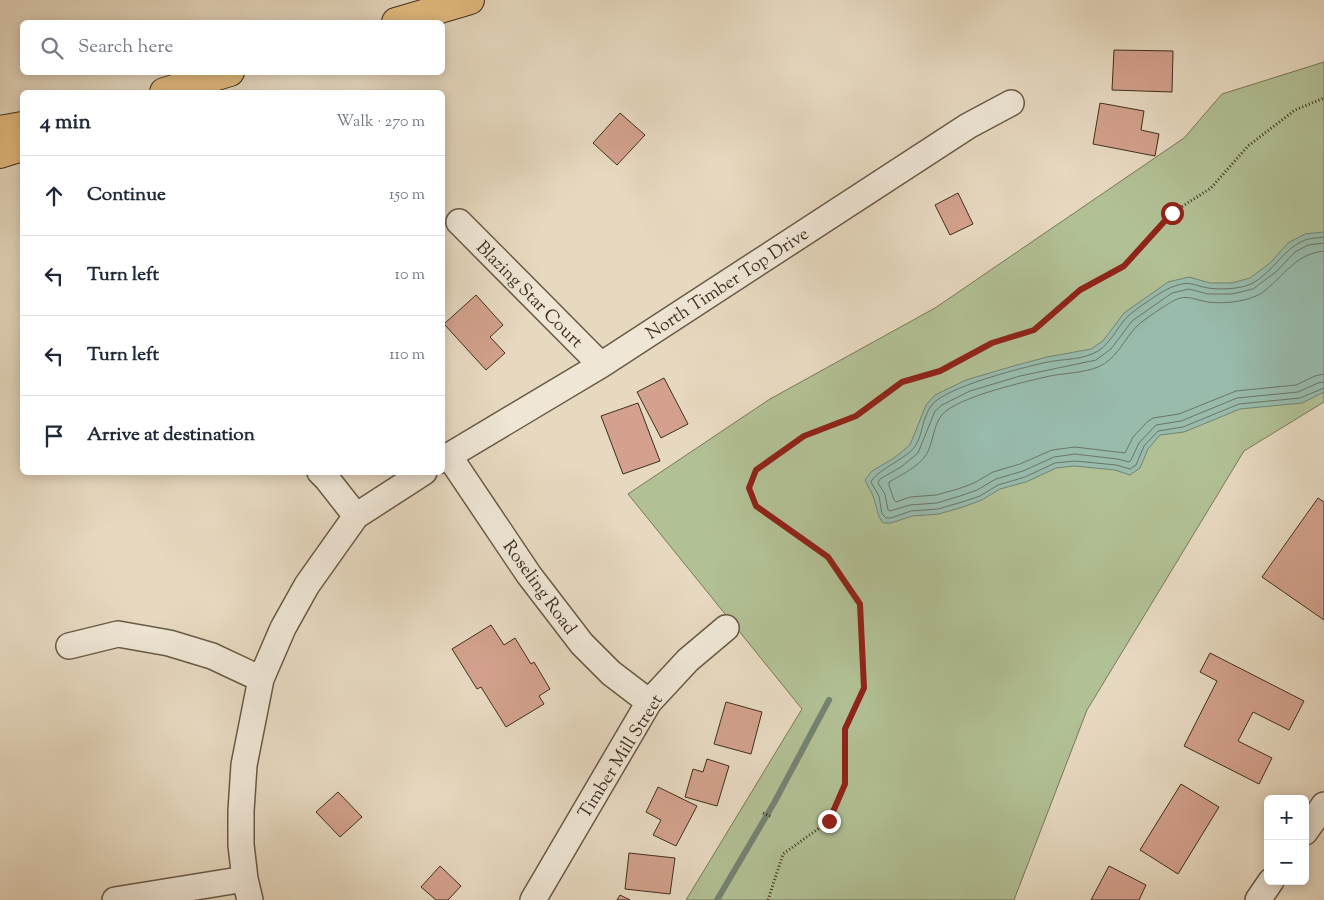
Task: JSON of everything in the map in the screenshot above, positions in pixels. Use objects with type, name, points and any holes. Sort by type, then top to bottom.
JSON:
[{"type":"main road","points":[[403,20],[470,0]]},
{"type":"main road","points":[[171,90],[220,75]]},
{"type":"main road","points":[[0,130],[20,126]]},
{"type":"main road","points":[[0,154],[20,148]]},
{"type":"street","name":"North Timber Top Drive","points":[[446,458],[601,365],[968,126],[1011,103]]},
{"type":"street","name":"Blazing Star Court","points":[[459,222],[601,365]]},
{"type":"street","name":"Roseling Road","points":[[446,458],[529,576],[582,644],[611,673],[649,702]]},
{"type":"street","points":[[323,475],[356,516]]},
{"type":"street","points":[[116,900],[247,889],[241,845],[244,764],[261,679],[283,628],[307,585],[356,516],[419,475]]},
{"type":"street","name":"Timber Mill Street","points":[[533,900],[649,702],[688,660],[726,628]]},
{"type":"street","points":[[69,646],[118,634],[169,643],[212,656],[261,679]]},
{"type":"street","points":[[1258,900],[1268,885]]},
{"type":"path","points":[[768,900],[783,854],[829,821],[845,784],[845,729],[864,688],[860,604],[828,557],[756,506],[749,488],[756,470],[804,436],[856,416],[902,382],[940,371],[992,343],[1034,330],[1080,290],[1124,266],[1172,213],[1211,188],[1248,146],[1295,110],[1324,98]]},
{"type":"path","points":[[763,813],[772,817]]},
{"type":"shaded area","points":[[1324,62],[1324,402],[1244,451],[1087,710],[1014,900],[686,900],[802,709],[628,494],[770,399],[935,308],[1184,138],[1222,94]]},
{"type":"water","points":[[1324,232],[1324,392],[1302,403],[1240,409],[1184,432],[1160,435],[1148,449],[1140,468],[1130,475],[1115,470],[1074,466],[1056,468],[1026,482],[1000,489],[982,500],[963,507],[939,514],[912,516],[891,523],[883,523],[881,520],[865,480],[872,471],[894,458],[910,445],[926,405],[935,395],[966,380],[1047,357],[1091,349],[1103,341],[1124,313],[1168,282],[1189,277],[1210,283],[1232,283],[1250,278],[1270,263],[1288,243],[1305,234]]},
{"type":"building","points":[[1114,50],[1173,51],[1172,92],[1112,90]]},
{"type":"building","points":[[1100,103],[1144,111],[1141,130],[1159,134],[1155,156],[1093,144]]},
{"type":"building","points":[[620,113],[645,135],[617,165],[593,143]]},
{"type":"building","points":[[958,193],[973,224],[950,235],[935,205]]},
{"type":"building","points":[[476,295],[503,325],[490,337],[505,353],[486,370],[445,323]]},
{"type":"building","points":[[664,378],[688,424],[661,438],[637,392]]},
{"type":"building","points":[[638,403],[660,461],[623,474],[601,416]]},
{"type":"building","points":[[1318,498],[1324,502],[1324,620],[1262,577]]},
{"type":"building","points":[[491,625],[504,645],[515,638],[531,664],[534,662],[550,689],[539,696],[544,704],[506,727],[481,687],[477,689],[452,649]]},
{"type":"building","points":[[1210,653],[1304,701],[1289,730],[1253,712],[1238,741],[1272,758],[1259,784],[1184,746],[1217,681],[1200,672]]},
{"type":"building","points":[[726,702],[762,712],[751,754],[714,744]]},
{"type":"building","points":[[707,759],[729,766],[717,806],[685,797],[693,769],[703,772]]},
{"type":"building","points":[[1181,784],[1219,807],[1178,874],[1140,850]]},
{"type":"building","points":[[658,787],[697,806],[676,846],[653,835],[661,820],[646,812]]},
{"type":"building","points":[[338,792],[362,817],[340,837],[316,812]]},
{"type":"building","points":[[629,853],[675,858],[670,894],[625,889]]},
{"type":"building","points":[[440,866],[461,886],[448,900],[436,900],[421,887]]},
{"type":"building","points":[[1109,866],[1146,885],[1139,900],[1091,900]]},
{"type":"building","points":[[620,895],[630,900],[617,900]]},
{"type":"waterway","points":[[717,900],[774,803],[829,700]]},
{"type":"route","points":[[829,821],[845,784],[845,729],[864,688],[860,604],[828,557],[756,506],[749,488],[756,470],[804,436],[856,416],[902,382],[940,371],[992,343],[1034,330],[1080,290],[1124,266],[1172,213]]}]
